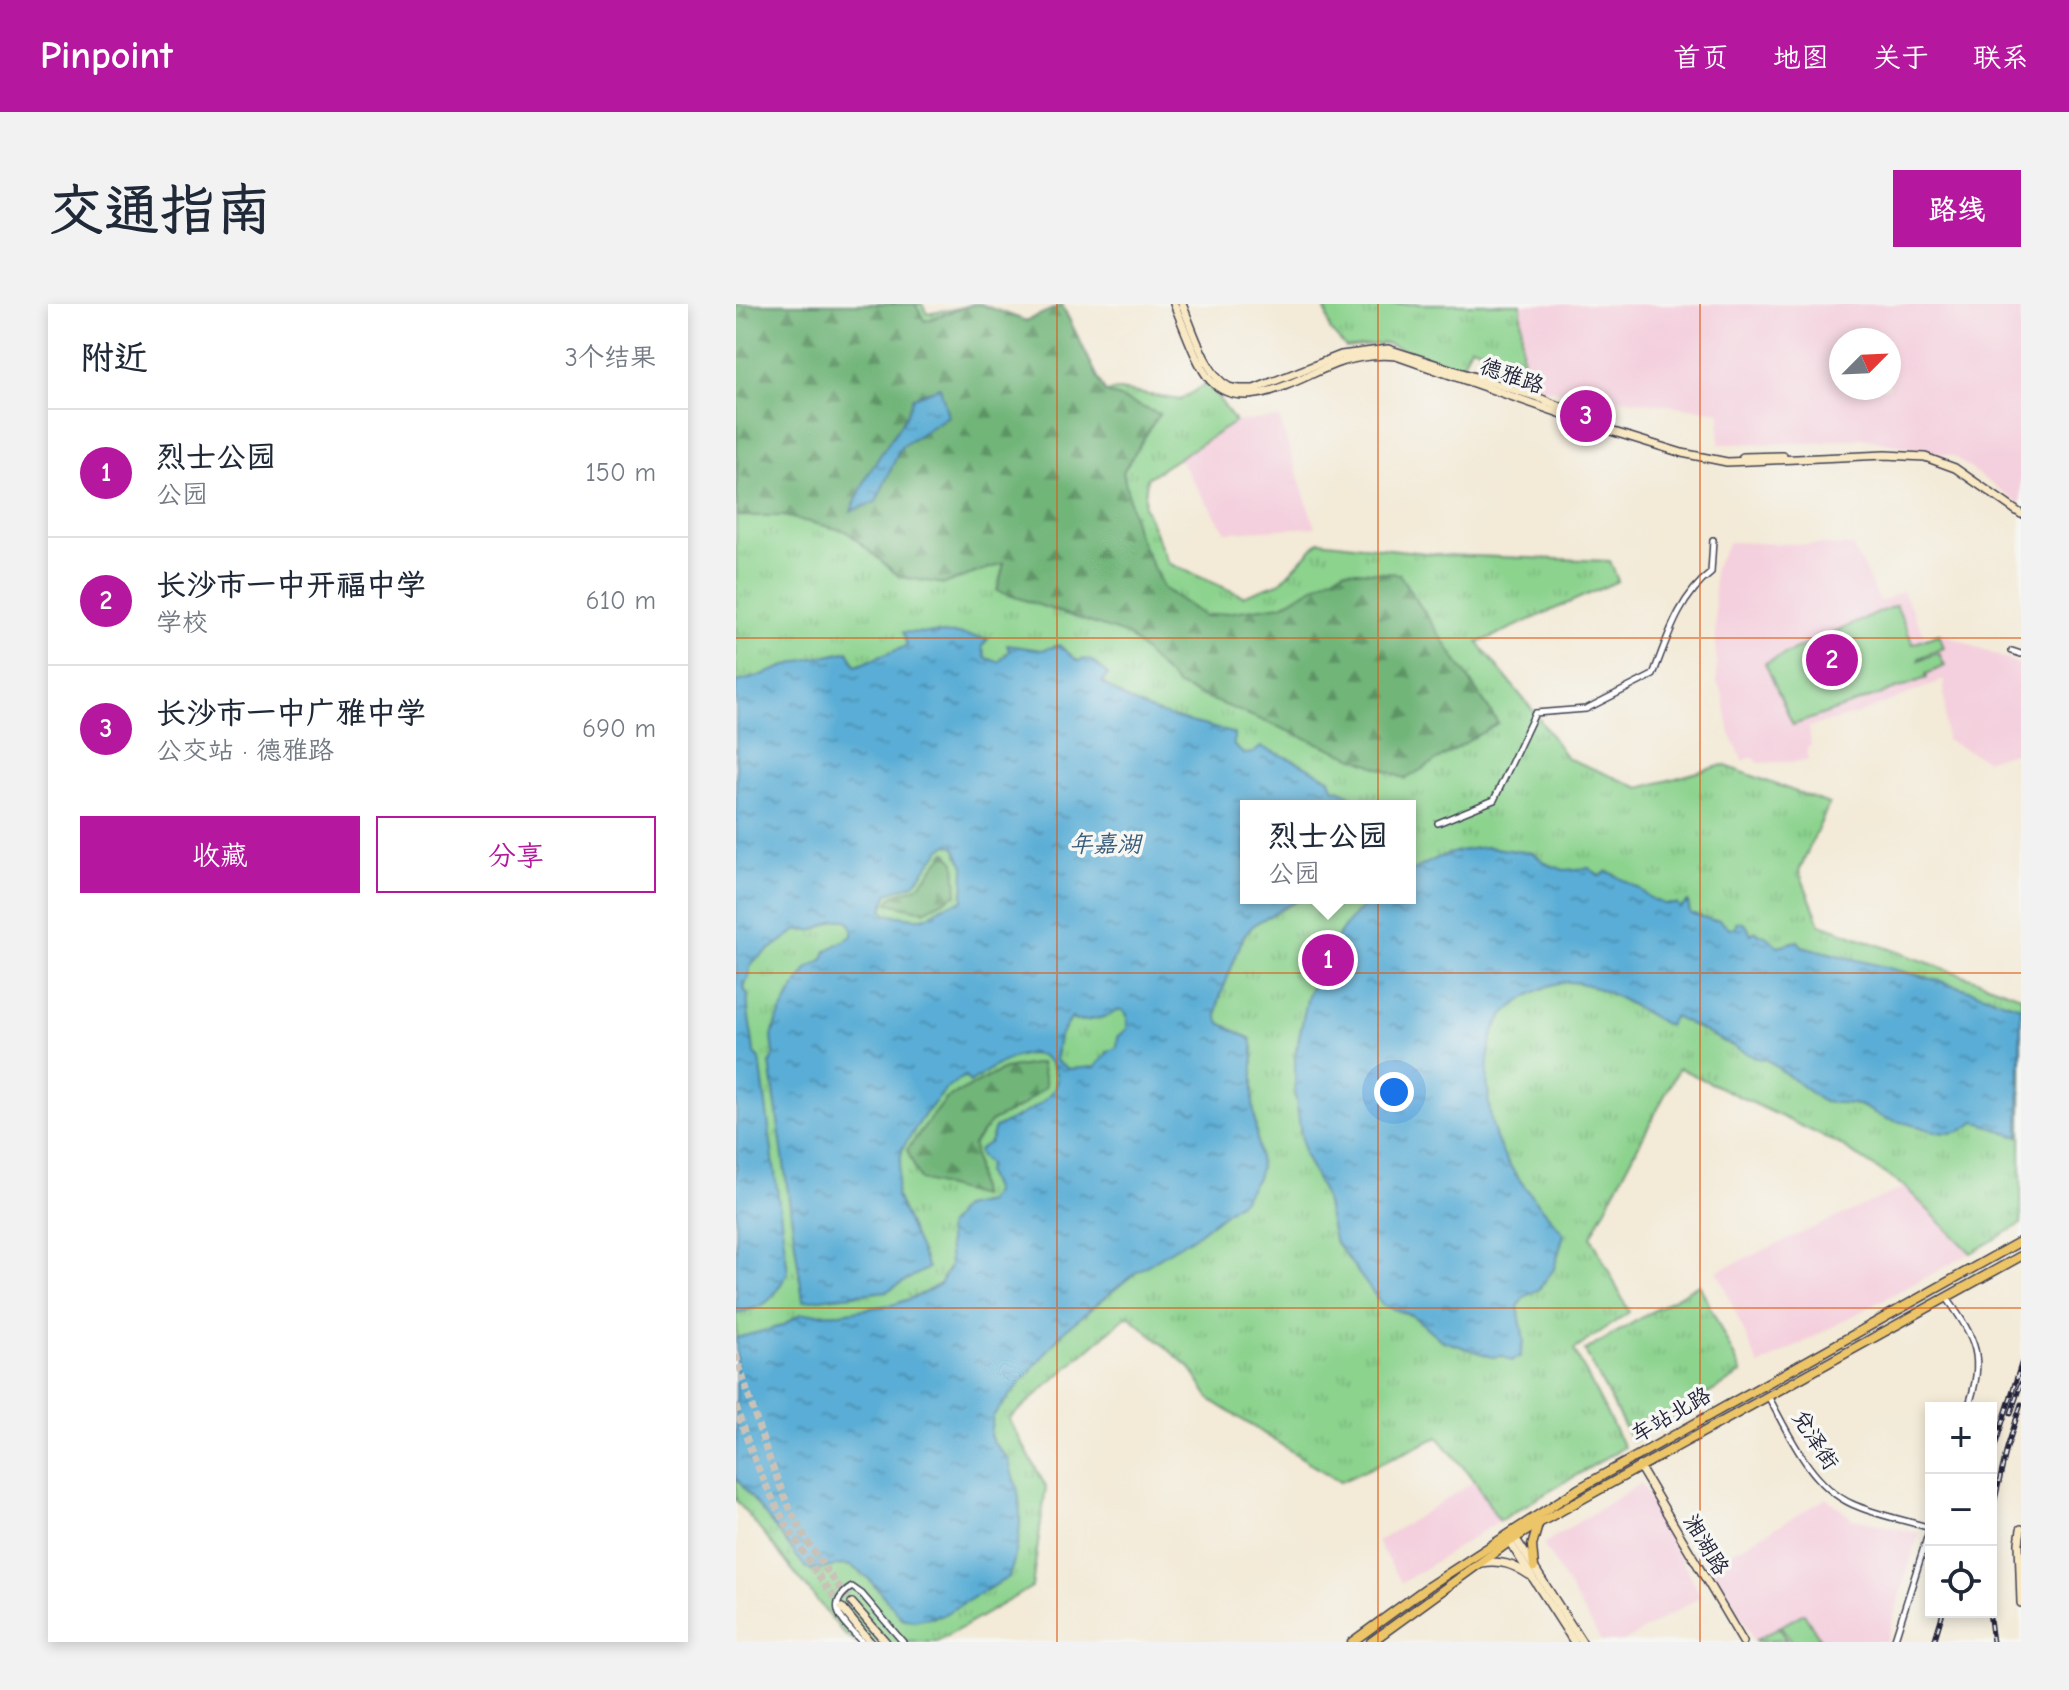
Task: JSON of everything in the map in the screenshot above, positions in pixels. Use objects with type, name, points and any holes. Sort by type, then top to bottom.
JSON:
[{"type":"main road","name":"车站北路","points":[[1352,1642],[1429,1586],[1510,1537],[1578,1489],[2021,1241]]},
{"type":"main road","name":"车站北路","points":[[1371,1642],[1479,1564],[1510,1537],[2021,1256]]},
{"type":"main road","points":[[1534,1567],[1532,1546],[1539,1523]]},
{"type":"street","name":"德雅路","points":[[1174,304],[1209,379],[1233,395],[1255,396],[1343,362],[1380,355],[1396,356],[1614,432],[1682,453],[1727,462],[1885,455],[1925,457],[1955,468],[2021,512]]},
{"type":"street","name":"德雅路","points":[[1182,304],[1215,376],[1227,386],[1240,390],[1254,389],[1341,355],[1388,349],[1537,397],[1615,428],[1728,458],[1884,451],[1947,459],[2021,512]]},
{"type":"street","points":[[1438,823],[1494,800],[1535,713],[1586,709],[1653,675],[1675,618],[1702,580],[1711,573],[1713,540]]},
{"type":"street","points":[[2012,651],[2021,654]]},
{"type":"street","points":[[1947,1298],[1965,1323],[1978,1353],[1976,1382],[1970,1402]]},
{"type":"street","name":"兑泽街","points":[[1768,1396],[1804,1460],[1828,1489],[1851,1504],[1925,1525]]},
{"type":"street","name":"湘湖路","points":[[1639,1466],[1743,1642]]},
{"type":"street","points":[[2021,1529],[2021,1603]]},
{"type":"street","points":[[1510,1537],[1534,1567],[1582,1642]]},
{"type":"street","points":[[1510,1537],[1574,1642]]},
{"type":"street","points":[[1894,1642],[1925,1542]]},
{"type":"street","points":[[1479,1564],[1496,1560],[1517,1567],[1532,1577]]},
{"type":"street","points":[[862,1642],[838,1612],[837,1604],[841,1596],[852,1587],[862,1594],[903,1642]]},
{"type":"street","points":[[852,1603],[886,1642]]},
{"type":"street","points":[[842,1608],[870,1642]]},
{"type":"shaded area","points":[[1324,304],[2021,304],[2021,505],[1953,456],[1861,438],[1815,443],[1719,444],[1720,412],[1523,386],[1502,356],[1471,346],[1461,368],[1385,343],[1346,348]]},
{"type":"shaded area","points":[[1279,418],[1315,527],[1226,532],[1178,458],[1235,422]]},
{"type":"shaded area","points":[[1729,542],[1853,546],[1880,602],[1903,591],[1925,637],[1941,633],[2021,665],[2021,751],[1986,760],[1946,740],[1944,680],[1858,714],[1809,727],[1811,746],[1807,747],[1808,761],[1760,763],[1752,757],[1743,761],[1730,734],[1723,695],[1717,682],[1714,569]]},
{"type":"shaded area","points":[[1905,1187],[1971,1253],[1759,1366],[1717,1271]]},
{"type":"shaded area","points":[[1475,1481],[1499,1521],[1402,1583],[1377,1542]]},
{"type":"shaded area","points":[[1641,1483],[1701,1597],[1623,1642],[1602,1642],[1543,1544]]},
{"type":"shaded area","points":[[1827,1498],[1853,1519],[1919,1533],[1886,1642],[1755,1642],[1710,1565]]},
{"type":"green space","points":[[736,304],[922,304],[927,314],[980,304],[1026,321],[1062,305],[1105,392],[1119,390],[1180,400],[1208,383],[1235,422],[1147,478],[1144,506],[1168,563],[1243,596],[1281,582],[1319,541],[1443,555],[1610,561],[1618,581],[1478,643],[1567,758],[1640,788],[1723,765],[1829,804],[1799,871],[1820,924],[2021,996],[2021,1224],[1971,1253],[1905,1187],[1837,1143],[1679,1068],[1591,1236],[1629,1312],[1574,1350],[1624,1447],[1499,1521],[1475,1481],[1438,1437],[1340,1482],[1211,1400],[1190,1368],[1128,1315],[1009,1419],[1046,1487],[1032,1587],[937,1642],[855,1642],[845,1635],[736,1500]]},
{"type":"green space","points":[[736,304],[915,304],[925,321],[980,304],[1026,321],[1062,305],[1105,392],[1159,414],[1123,472],[1136,531],[1163,588],[1204,616],[1282,605],[1344,570],[1399,574],[1498,723],[1406,779],[1178,686],[1128,635],[997,591],[1004,563],[944,584],[900,577],[846,531],[783,516],[737,516]]},
{"type":"green space","points":[[1324,304],[1521,304],[1523,386],[1502,356],[1471,346],[1461,368],[1385,343],[1346,348],[1330,330]]},
{"type":"green space","points":[[1896,605],[1913,644],[1939,634],[1944,648],[1919,660],[1939,653],[1945,666],[1926,674],[1927,678],[1793,725],[1765,663]]},
{"type":"green space","points":[[946,852],[955,862],[957,894],[924,911],[888,903],[894,895],[918,887]]},
{"type":"green space","points":[[1041,1063],[1046,1086],[1022,1106],[992,1121],[973,1144],[980,1196],[920,1180],[907,1150],[946,1099],[1004,1069]]},
{"type":"green space","points":[[1699,1284],[1742,1373],[1632,1441],[1585,1351]]},
{"type":"green space","points":[[1804,1613],[1820,1639],[1791,1642],[1781,1626]]},
{"type":"green space","points":[[1779,1627],[1786,1640],[1755,1641]]},
{"type":"water","points":[[940,387],[948,416],[901,447],[876,502],[851,511],[868,474],[906,416],[913,397]]},
{"type":"water","name":"年嘉湖","points":[[903,632],[959,634],[988,639],[982,646],[986,658],[999,662],[1009,651],[1007,645],[1042,650],[1059,645],[1078,661],[1087,659],[1094,662],[1108,675],[1102,682],[1133,703],[1234,734],[1234,746],[1244,754],[1253,753],[1261,747],[1298,762],[1330,779],[1333,788],[1354,800],[1240,800],[1240,904],[1291,904],[1256,923],[1244,935],[1219,1000],[1217,1015],[1220,1023],[1251,1039],[1260,1168],[1257,1178],[1243,1199],[1198,1234],[1135,1273],[1065,1330],[993,1416],[990,1435],[1010,1461],[1019,1502],[1019,1534],[1009,1577],[941,1616],[913,1621],[902,1618],[869,1579],[851,1566],[811,1571],[806,1568],[736,1478],[736,1338],[782,1326],[801,1314],[842,1313],[895,1304],[940,1284],[950,1266],[947,1227],[962,1207],[987,1202],[994,1192],[986,1173],[988,1164],[980,1157],[978,1150],[990,1142],[995,1128],[1041,1103],[1053,1091],[1056,1076],[1045,1058],[1035,1054],[1024,1055],[988,1070],[970,1083],[965,1076],[947,1088],[902,1149],[896,1196],[928,1268],[887,1291],[803,1301],[770,1063],[774,1055],[772,1037],[776,1022],[808,968],[823,959],[826,951],[852,936],[852,927],[847,920],[835,920],[815,930],[796,931],[754,961],[744,984],[748,994],[754,1053],[760,1059],[788,1272],[763,1305],[736,1313],[736,682],[804,660],[848,651],[856,666],[907,646]],"holes":[[[954,846],[964,866],[963,900],[944,906],[925,918],[887,915],[882,910],[888,893],[914,884],[941,849]],[[1122,1010],[1127,1015],[1127,1029],[1118,1037],[1117,1047],[1095,1067],[1069,1069],[1055,1060],[1059,1037],[1072,1018],[1075,1021],[1092,1020]]]},
{"type":"water","points":[[1486,847],[1533,853],[1547,864],[1564,870],[1589,868],[1600,876],[1607,871],[1650,898],[1664,904],[1677,904],[1680,908],[1688,902],[1690,913],[1719,920],[1730,928],[1741,922],[1751,934],[1756,931],[1763,934],[1778,946],[1798,941],[1802,946],[1944,982],[2021,1007],[2019,1136],[1975,1122],[1958,1132],[1943,1133],[1887,1119],[1861,1106],[1823,1102],[1766,1059],[1756,1058],[1674,1016],[1668,1026],[1620,998],[1593,987],[1568,982],[1547,986],[1517,1004],[1500,1020],[1490,1047],[1488,1100],[1494,1132],[1505,1157],[1564,1234],[1554,1269],[1539,1289],[1523,1298],[1518,1307],[1524,1341],[1520,1357],[1511,1361],[1503,1356],[1492,1357],[1441,1340],[1413,1316],[1382,1305],[1334,1240],[1324,1195],[1304,1154],[1295,1094],[1295,1056],[1308,995],[1323,957],[1348,922],[1365,904],[1416,904],[1416,869],[1463,850]]},
{"type":"tunnel","points":[[736,1355],[770,1460],[791,1511],[818,1558],[852,1603]]},
{"type":"tunnel","points":[[736,1406],[767,1487],[793,1537],[842,1608]]},
{"type":"railway","points":[[1997,1440],[2021,1364]]},
{"type":"railway","points":[[2011,1413],[2021,1383]]},
{"type":"railway","points":[[1997,1491],[2021,1404]]},
{"type":"railway","points":[[1934,1642],[1941,1618]]},
{"type":"railway","points":[[1990,1618],[1993,1642]]},
{"type":"place","name":"长沙市一中广雅中学","points":[[1586,416]]},
{"type":"place","name":"长沙市一中开福中学","points":[[1832,660]]},
{"type":"place","name":"烈士公园","points":[[1328,960]]}]
